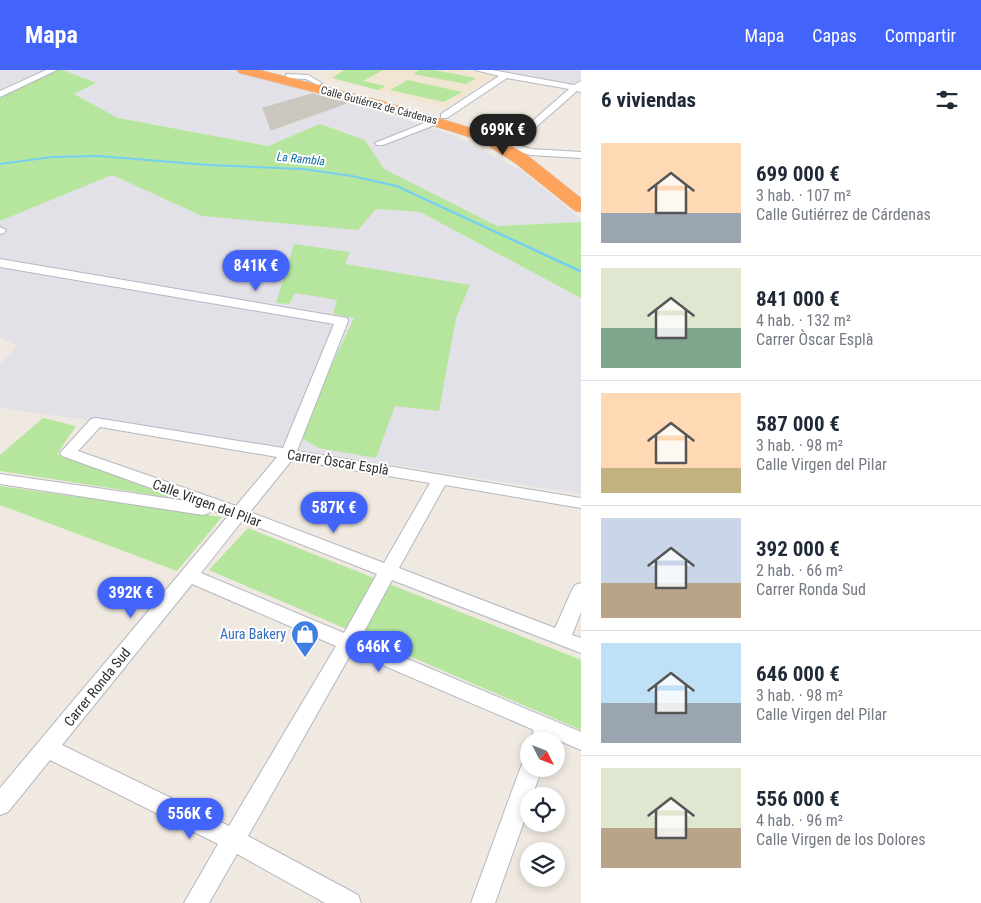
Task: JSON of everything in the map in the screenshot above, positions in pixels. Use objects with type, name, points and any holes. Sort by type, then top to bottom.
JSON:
[{"type":"highway","name":"Calle Gutiérrez de Cárdenas","points":[[244,70],[440,118]]},
{"type":"highway","name":"Calle Gutiérrez de Cárdenas","points":[[267,70],[289,76],[314,78],[526,146],[581,192]]},
{"type":"highway","name":"Calle Gutiérrez de Cárdenas","points":[[526,146],[581,207]]},
{"type":"street","points":[[0,94],[53,70]]},
{"type":"street","points":[[479,70],[579,87]]},
{"type":"street","points":[[380,143],[440,118],[506,75]]},
{"type":"street","points":[[526,146],[579,87]]},
{"type":"street","points":[[526,146],[534,148],[555,147],[578,154]]},
{"type":"street","points":[[526,146],[578,154]]},
{"type":"street","points":[[551,164],[562,157],[578,154]]},
{"type":"street","name":"Carrer Ronda Sud","points":[[0,263],[342,321],[288,454],[0,805]]},
{"type":"street","name":"Carrer Òscar Esplà","points":[[96,422],[581,502]]},
{"type":"street","name":"Calle Virgen del Pilar","points":[[96,422],[68,453],[240,514],[387,573],[581,646]]},
{"type":"street","points":[[0,479],[240,514]]},
{"type":"street","points":[[196,903],[349,641],[440,479]]},
{"type":"street","points":[[189,575],[349,641],[540,732]]},
{"type":"street","points":[[561,638],[581,590]]},
{"type":"street","points":[[565,738],[581,741]]},
{"type":"street","points":[[47,748],[232,839],[349,903]]},
{"type":"street","points":[[483,903],[528,778]]},
{"type":"shaded area","points":[[0,70],[58,70],[0,97]]},
{"type":"shaded area","points":[[63,70],[229,70],[362,106],[453,135],[522,171],[581,219],[581,222],[497,226],[384,169],[365,140],[320,124],[268,146],[118,118],[74,94],[96,83]]},
{"type":"shaded area","points":[[334,70],[464,70],[496,76],[446,108],[323,77]]},
{"type":"shaded area","points":[[498,70],[581,70],[581,85],[514,73]]},
{"type":"shaded area","points":[[112,175],[202,216],[376,209],[420,212],[581,298],[581,494],[267,445],[0,408],[0,364],[17,346],[0,337],[0,221]]},
{"type":"green space","points":[[58,70],[63,70],[96,83],[74,94],[118,118],[268,146],[320,124],[365,140],[384,169],[497,226],[581,222],[581,298],[420,212],[376,209],[358,230],[202,216],[112,175],[0,221],[0,97]]},
{"type":"green space","points":[[344,70],[383,70],[363,81],[386,86],[378,90],[332,78]]},
{"type":"green space","points":[[419,70],[434,70],[476,78],[466,84],[413,74]]},
{"type":"green space","points":[[408,80],[462,92],[444,102],[390,90]]},
{"type":"green space","points":[[294,244],[350,252],[345,264],[470,285],[456,318],[439,411],[395,406],[376,458],[319,448],[298,436],[354,318],[333,314],[337,300],[295,293],[289,304],[276,303]]},
{"type":"green space","points":[[43,418],[76,426],[57,454],[187,500],[0,471],[0,455]]},
{"type":"green space","points":[[0,486],[222,517],[177,571],[0,505]]},
{"type":"green space","points":[[248,528],[581,660],[581,730],[209,570]]},
{"type":"building","points":[[312,94],[347,103],[271,130],[263,108]]},
{"type":"waterway","name":"La Rambla","points":[[0,164],[52,157],[98,156],[209,165],[303,169],[352,176],[397,186],[581,272]]},
{"type":"place","name":"Aura Bakery","points":[[305,658]]}]
